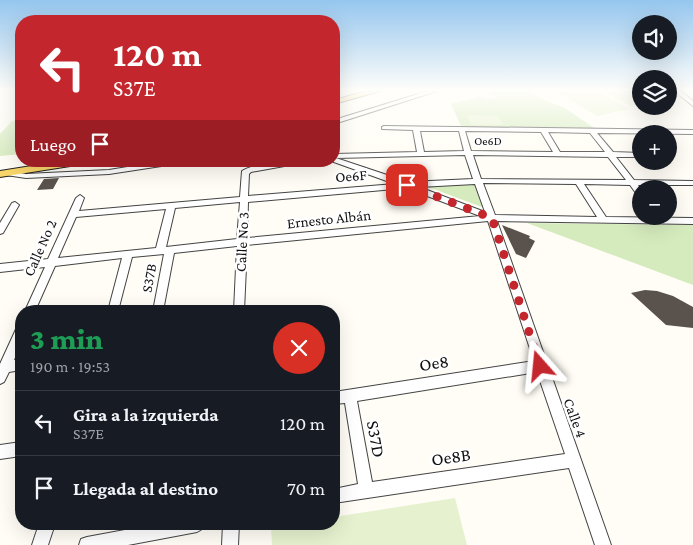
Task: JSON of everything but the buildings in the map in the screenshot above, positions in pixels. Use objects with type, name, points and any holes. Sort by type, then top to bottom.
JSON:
[{"type":"main road","points":[[0,166],[15,164]]},
{"type":"main road","points":[[4,173],[44,167]]},
{"type":"street","points":[[340,120],[352,116]]},
{"type":"street","points":[[384,128],[462,131],[693,132]]},
{"type":"street","points":[[416,129],[421,154]]},
{"type":"street","name":"Calle 4","points":[[462,131],[540,366],[603,545]]},
{"type":"street","points":[[544,131],[558,153]]},
{"type":"street","points":[[593,132],[632,182]]},
{"type":"street","name":"Oe6D","points":[[340,156],[468,152],[632,155]]},
{"type":"street","points":[[340,162],[407,185],[492,218]]},
{"type":"street","points":[[4,173],[31,176],[109,172],[142,167]]},
{"type":"street","name":"Calle No 3","points":[[239,305],[245,173],[250,170],[267,167]]},
{"type":"street","name":"Oe6F","points":[[73,214],[407,185],[479,181],[632,182]]},
{"type":"street","points":[[578,181],[603,219]]},
{"type":"street","name":"Oe6F","points":[[677,183],[693,183]]},
{"type":"street","name":"Calle No 2","points":[[33,305],[80,198]]},
{"type":"street","points":[[0,231],[15,205]]},
{"type":"street","name":"S37B","points":[[159,305],[171,205]]},
{"type":"street","name":"Ernesto Albán","points":[[0,268],[241,242],[492,218],[632,218]]},
{"type":"street","name":"Ernesto Albán","points":[[677,220],[693,221]]},
{"type":"street","points":[[114,305],[128,254]]},
{"type":"street","points":[[2,372],[15,343]]},
{"type":"street","name":"Oe8","points":[[340,397],[540,366]]},
{"type":"street","points":[[2,372],[15,367]]},
{"type":"street","name":"S37D","points":[[350,395],[366,490]]},
{"type":"street","points":[[0,452],[15,450]]},
{"type":"street","name":"Oe8B","points":[[340,495],[574,460]]},
{"type":"street","points":[[40,545],[45,530]]},
{"type":"street","points":[[87,545],[166,530]]},
{"type":"street","points":[[230,545],[231,530]]},
{"type":"green space","points":[[457,116],[577,116],[594,128],[462,128]]},
{"type":"green space","points":[[468,116],[498,116],[503,125],[471,125]]},
{"type":"green space","points":[[12,121],[15,121],[15,155],[0,156],[0,134]]},
{"type":"green space","points":[[477,183],[487,209],[423,185]]},
{"type":"green space","points":[[527,223],[693,225],[693,285]]},
{"type":"green space","points":[[455,498],[467,545],[272,545],[271,530],[340,530],[340,516]]},
{"type":"route","points":[[407,185],[492,218],[540,366]]}]
